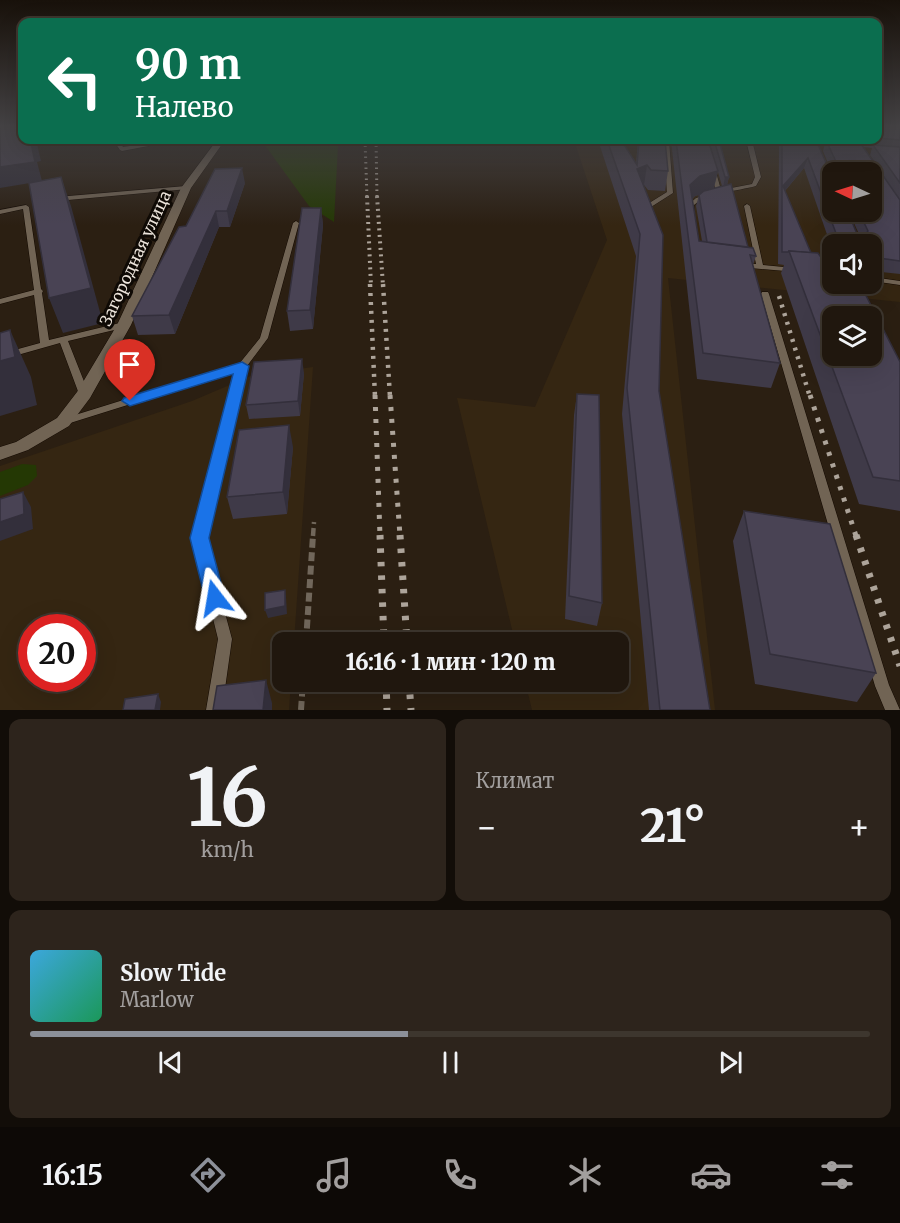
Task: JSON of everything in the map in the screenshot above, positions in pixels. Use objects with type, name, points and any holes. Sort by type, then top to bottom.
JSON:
[{"type":"street","name":"Загородная улица","points":[[63,422],[84,394],[124,325],[186,188],[207,159]]},
{"type":"street","points":[[0,454],[22,446],[63,422]]},
{"type":"lane","points":[[648,206],[670,193],[667,159]]},
{"type":"lane","points":[[693,216],[691,205],[698,199],[754,185],[758,177],[754,159]]},
{"type":"lane","points":[[710,161],[719,193]]},
{"type":"lane","points":[[45,202],[63,197],[186,188]]},
{"type":"lane","points":[[645,197],[652,217]]},
{"type":"lane","points":[[0,212],[36,204]]},
{"type":"lane","points":[[747,206],[760,267]]},
{"type":"lane","points":[[26,207],[45,344]]},
{"type":"lane","points":[[214,710],[225,639],[199,538],[242,366],[264,338],[296,223]]},
{"type":"lane","points":[[730,264],[802,270]]},
{"type":"lane","points":[[882,280],[900,283]]},
{"type":"lane","points":[[0,302],[39,291]]},
{"type":"lane","points":[[765,294],[882,686],[893,710]]},
{"type":"lane","points":[[0,357],[124,325]]},
{"type":"lane","points":[[64,341],[84,394]]},
{"type":"lane","points":[[63,422],[242,366]]},
{"type":"path","points":[[307,632],[314,522]]},
{"type":"path","points":[[301,710],[302,692]]},
{"type":"shaded area","points":[[580,159],[900,159],[900,302],[823,294],[882,294],[882,234],[822,234],[822,294],[668,278],[715,710],[532,710],[528,692],[629,692],[629,632],[513,632],[457,398],[535,407],[607,240]]},
{"type":"shaded area","points":[[313,367],[295,632],[272,632],[272,692],[290,692],[289,710],[0,710],[0,466],[192,401],[253,375]]},
{"type":"green space","points":[[275,159],[337,159],[334,222],[309,206]]},
{"type":"green space","points":[[22,464],[36,465],[37,476],[28,485],[0,496],[0,472]]},
{"type":"building","points":[[0,159],[34,159],[35,162],[0,167]]},
{"type":"building","points":[[614,159],[633,159],[637,165],[637,159],[667,159],[668,171],[651,170],[647,165],[637,169],[663,235],[659,391],[710,710],[660,710],[627,388],[640,234]]},
{"type":"building","points":[[678,159],[714,159],[718,171],[700,176],[690,185],[699,241],[753,248],[756,256],[750,255],[780,363],[703,353]]},
{"type":"building","points":[[720,159],[724,159],[729,177],[725,177]]},
{"type":"building","points":[[782,159],[807,159],[783,186],[811,253],[782,252]]},
{"type":"building","points":[[808,159],[824,159],[826,162],[822,162],[822,196]]},
{"type":"building","points":[[835,159],[872,159],[874,162],[836,162]]},
{"type":"building","points":[[883,159],[900,159],[900,183]]},
{"type":"building","points":[[242,168],[227,211],[216,211],[169,315],[132,316],[179,227],[186,226],[215,169]]},
{"type":"building","points":[[882,174],[900,200],[900,261],[882,258],[882,234],[866,234],[868,231],[864,222],[882,222]]},
{"type":"building","points":[[61,177],[91,288],[49,298],[29,183]]},
{"type":"building","points":[[731,184],[748,247],[707,242],[699,195],[704,191]]},
{"type":"building","points":[[302,208],[321,208],[310,310],[287,311]]},
{"type":"building","points":[[832,222],[852,222],[857,234],[836,234]]},
{"type":"building","points":[[789,251],[818,253],[822,256],[822,294],[865,294],[871,306],[822,306],[822,340]]},
{"type":"building","points":[[882,327],[900,362],[900,481],[873,477],[832,366],[882,366]]},
{"type":"building","points":[[10,330],[15,357],[0,361],[0,333]]},
{"type":"building","points":[[302,359],[298,401],[246,405],[254,362]]},
{"type":"building","points":[[577,394],[599,395],[602,603],[569,596]]},
{"type":"building","points":[[289,425],[283,492],[227,497],[239,430]]},
{"type":"building","points":[[23,492],[24,514],[0,522],[0,499]]},
{"type":"building","points":[[744,511],[830,524],[876,673],[770,654]]},
{"type":"building","points":[[285,590],[285,606],[265,610],[265,593]]},
{"type":"building","points":[[266,680],[263,710],[213,710],[217,686]]},
{"type":"building","points":[[158,694],[155,710],[123,710],[125,699]]},
{"type":"railway","points":[[366,159],[367,197]]},
{"type":"railway","points":[[376,159],[377,197]]},
{"type":"railway","points":[[367,196],[371,286]]},
{"type":"railway","points":[[377,196],[383,286]]},
{"type":"railway","points":[[370,284],[375,397]]},
{"type":"railway","points":[[383,284],[390,397]]},
{"type":"railway","points":[[779,296],[810,397]]},
{"type":"railway","points":[[375,395],[380,536]]},
{"type":"railway","points":[[390,395],[400,536]]},
{"type":"railway","points":[[810,395],[856,536]]},
{"type":"railway","points":[[380,535],[384,632]]},
{"type":"railway","points":[[400,535],[406,632]]},
{"type":"railway","points":[[856,535],[900,666]]},
{"type":"railway","points":[[386,692],[387,710]]},
{"type":"railway","points":[[410,692],[411,710]]},
{"type":"route","points":[[130,401],[242,366],[199,538],[215,598]]}]
